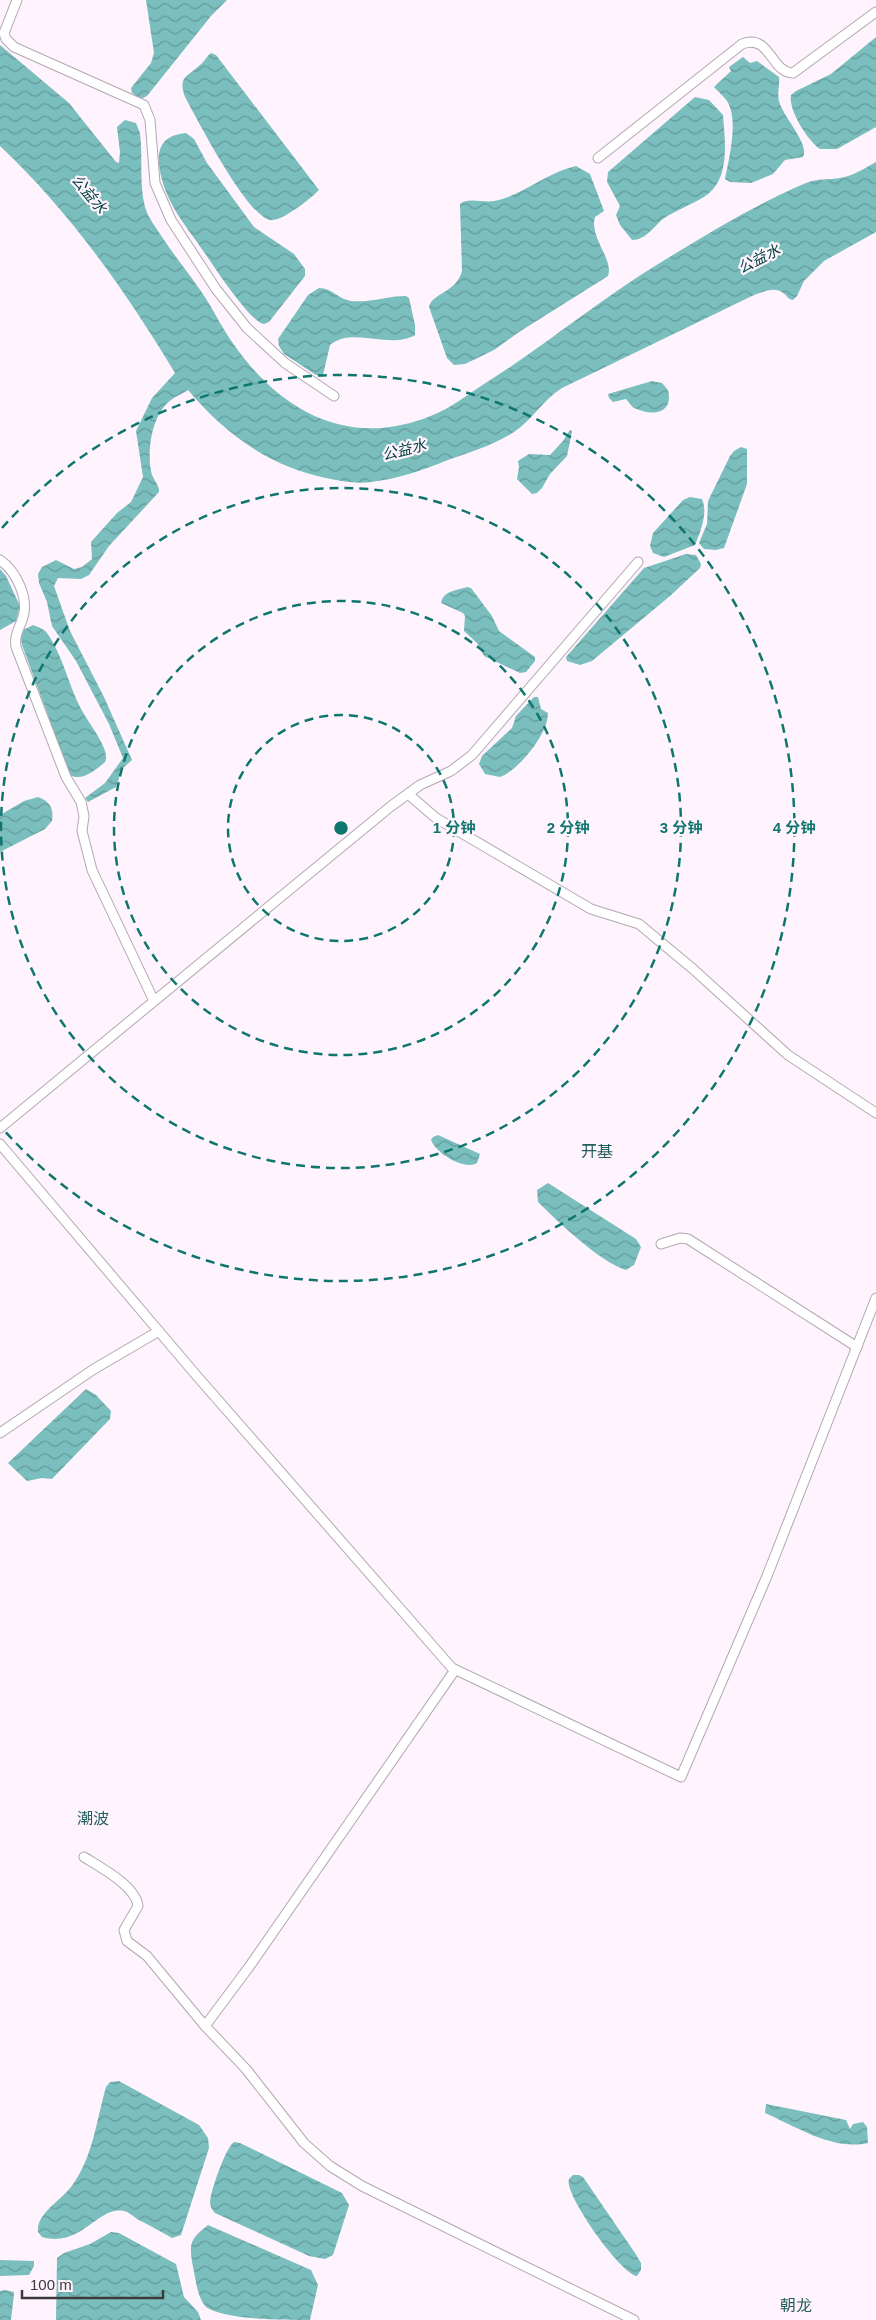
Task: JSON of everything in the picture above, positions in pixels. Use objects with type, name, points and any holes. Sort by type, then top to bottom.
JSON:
[{"type":"street","points":[[17,0],[4,33],[8,43],[144,105],[150,120],[155,183],[171,220],[216,289],[247,328],[285,363],[334,396]]},
{"type":"street","points":[[598,158],[742,44],[750,41],[758,43],[785,71],[794,73],[876,12]]},
{"type":"street","points":[[0,560],[10,569],[24,598],[25,609],[16,633],[16,647],[66,777],[80,802],[84,816],[82,832],[92,870],[154,1001]]},
{"type":"street","points":[[0,1128],[408,794],[420,785],[463,764],[638,562]]},
{"type":"street","points":[[408,794],[436,818],[591,909],[639,924],[693,969],[788,1055],[876,1113]]},
{"type":"street","points":[[0,1144],[432,1647],[455,1670],[681,1777],[767,1576],[876,1298]]},
{"type":"street","points":[[661,1244],[680,1238],[688,1239],[857,1347]]},
{"type":"street","points":[[0,1433],[94,1369],[160,1331]]},
{"type":"street","points":[[205,2026],[249,1967],[455,1670]]},
{"type":"street","points":[[84,1857],[121,1882],[132,1892],[138,1906],[124,1930],[125,1938],[147,1956],[205,2026],[246,2069],[304,2143],[330,2166],[379,2194],[634,2320]]},
{"type":"water","points":[[146,0],[227,0],[211,16],[147,96],[141,99],[132,93],[131,88],[151,63],[154,53]]},
{"type":"water","points":[[876,37],[876,127],[837,149],[820,149],[800,125],[793,109],[791,95],[831,74]]},
{"type":"water","name":"公益水","points":[[0,45],[69,103],[116,162],[119,163],[120,152],[117,127],[125,120],[136,123],[140,133],[143,198],[146,211],[152,222],[203,294],[233,344],[254,371],[278,393],[304,411],[333,423],[364,428],[398,426],[440,412],[529,354],[640,275],[733,219],[806,183],[815,180],[845,177],[859,172],[876,162],[876,232],[824,261],[804,281],[793,300],[776,290],[769,290],[754,295],[562,388],[514,432],[498,441],[410,474],[391,479],[365,483],[348,482],[305,473],[267,456],[233,434],[217,421],[188,390],[173,399],[159,414],[152,432],[151,471],[159,492],[109,546],[89,575],[81,579],[58,578],[54,586],[70,631],[104,697],[132,760],[122,769],[116,787],[88,802],[85,798],[105,783],[123,758],[109,724],[76,661],[52,626],[38,574],[42,567],[56,560],[74,569],[82,567],[92,559],[91,542],[117,513],[131,502],[143,477],[136,431],[152,398],[175,373],[95,253],[50,198],[0,146]]},
{"type":"water","points":[[211,53],[216,55],[319,190],[296,209],[275,220],[270,220],[260,214],[236,185],[211,145],[185,97],[183,81]]},
{"type":"water","points":[[743,57],[750,63],[757,61],[779,77],[778,95],[781,107],[800,138],[804,152],[803,157],[785,160],[773,174],[751,183],[730,182],[725,179],[733,128],[731,109],[724,97],[714,87],[731,71],[729,67]]},
{"type":"water","points":[[695,97],[709,100],[723,115],[725,148],[719,181],[713,190],[704,197],[663,219],[641,238],[632,240],[620,225],[616,215],[620,206],[607,182],[608,172]]},
{"type":"water","points":[[186,133],[194,139],[207,163],[254,227],[294,254],[305,269],[305,276],[269,322],[264,324],[258,321],[242,305],[177,213],[166,191],[159,165],[161,146],[168,138]]},
{"type":"water","points":[[576,166],[590,174],[604,211],[595,217],[594,225],[595,233],[608,263],[608,276],[494,350],[465,364],[454,365],[447,358],[429,307],[431,302],[455,284],[462,271],[460,204],[467,201],[494,201],[505,198],[555,173]]},
{"type":"water","points":[[319,288],[324,288],[351,301],[406,296],[409,298],[415,325],[415,335],[405,339],[394,340],[360,337],[339,340],[330,345],[323,375],[316,375],[284,354],[279,346],[278,339],[308,295]]},
{"type":"water","points":[[652,381],[662,383],[668,390],[668,404],[660,411],[641,411],[633,407],[626,399],[613,402],[609,398],[608,394]]},
{"type":"water","points":[[570,430],[572,431],[567,456],[550,474],[542,488],[537,493],[532,494],[517,479],[518,461],[529,454],[550,455]]},
{"type":"water","points":[[741,447],[747,449],[747,484],[724,548],[716,550],[704,549],[699,543],[707,524],[708,501],[730,456]]},
{"type":"water","points":[[690,497],[702,499],[704,504],[704,516],[695,545],[664,557],[653,553],[650,546],[653,533],[683,500]]},
{"type":"water","points":[[686,554],[696,555],[701,564],[700,568],[670,596],[592,661],[580,665],[567,661],[566,657],[644,568]]},
{"type":"water","points":[[0,569],[6,576],[20,606],[16,621],[0,630]]},
{"type":"water","points":[[467,587],[471,588],[492,616],[499,631],[535,657],[535,661],[526,672],[520,673],[484,656],[478,644],[464,631],[465,616],[463,613],[441,603],[448,593]]},
{"type":"water","points":[[33,625],[46,632],[53,642],[74,694],[103,745],[106,757],[105,762],[84,776],[74,777],[70,775],[22,645],[23,630]]},
{"type":"water","points":[[534,697],[538,697],[541,709],[548,713],[547,721],[538,741],[524,759],[508,773],[500,777],[485,774],[479,764],[482,756],[512,728],[516,716]]},
{"type":"water","points":[[38,797],[46,801],[50,806],[52,821],[45,829],[0,852],[0,815],[24,801]]},
{"type":"water","points":[[438,1135],[480,1154],[477,1163],[465,1165],[444,1155],[431,1140]]},
{"type":"water","points":[[548,1183],[636,1239],[641,1247],[634,1265],[626,1270],[604,1259],[546,1210],[538,1202],[537,1190]]},
{"type":"water","points":[[86,1389],[96,1395],[111,1411],[110,1419],[52,1479],[42,1478],[27,1481],[8,1463]]},
{"type":"water","points":[[119,2081],[199,2125],[208,2138],[209,2148],[181,2235],[172,2238],[127,2212],[117,2211],[108,2213],[80,2232],[69,2237],[56,2239],[42,2237],[38,2232],[38,2225],[41,2219],[71,2187],[84,2164],[93,2139],[106,2087],[110,2082]]},
{"type":"water","points":[[766,2104],[846,2120],[850,2129],[853,2124],[863,2122],[867,2127],[868,2143],[855,2145],[828,2141],[765,2113]]},
{"type":"water","points":[[234,2142],[240,2143],[342,2193],[349,2205],[333,2255],[325,2259],[309,2256],[214,2212],[210,2202],[213,2189],[227,2152]]},
{"type":"water","points":[[573,2175],[583,2177],[635,2253],[641,2263],[641,2270],[637,2276],[629,2272],[607,2249],[584,2216],[570,2187],[569,2179]]},
{"type":"water","points":[[208,2225],[311,2270],[318,2285],[310,2320],[240,2317],[226,2315],[206,2307],[197,2288],[191,2248],[194,2239]]},
{"type":"water","points":[[111,2232],[119,2233],[176,2264],[184,2297],[198,2312],[201,2320],[56,2320],[57,2258],[64,2253],[90,2244]]},
{"type":"water","points":[[0,2260],[34,2261],[34,2266],[29,2275],[0,2276]]},
{"type":"water","points":[[0,2291],[14,2292],[11,2320],[0,2320]]},
{"type":"district","name":"开基","points":[[597,1151]]},
{"type":"district","name":"潮波","points":[[93,1818]]},
{"type":"district","name":"朝龙","points":[[796,2305]]}]
